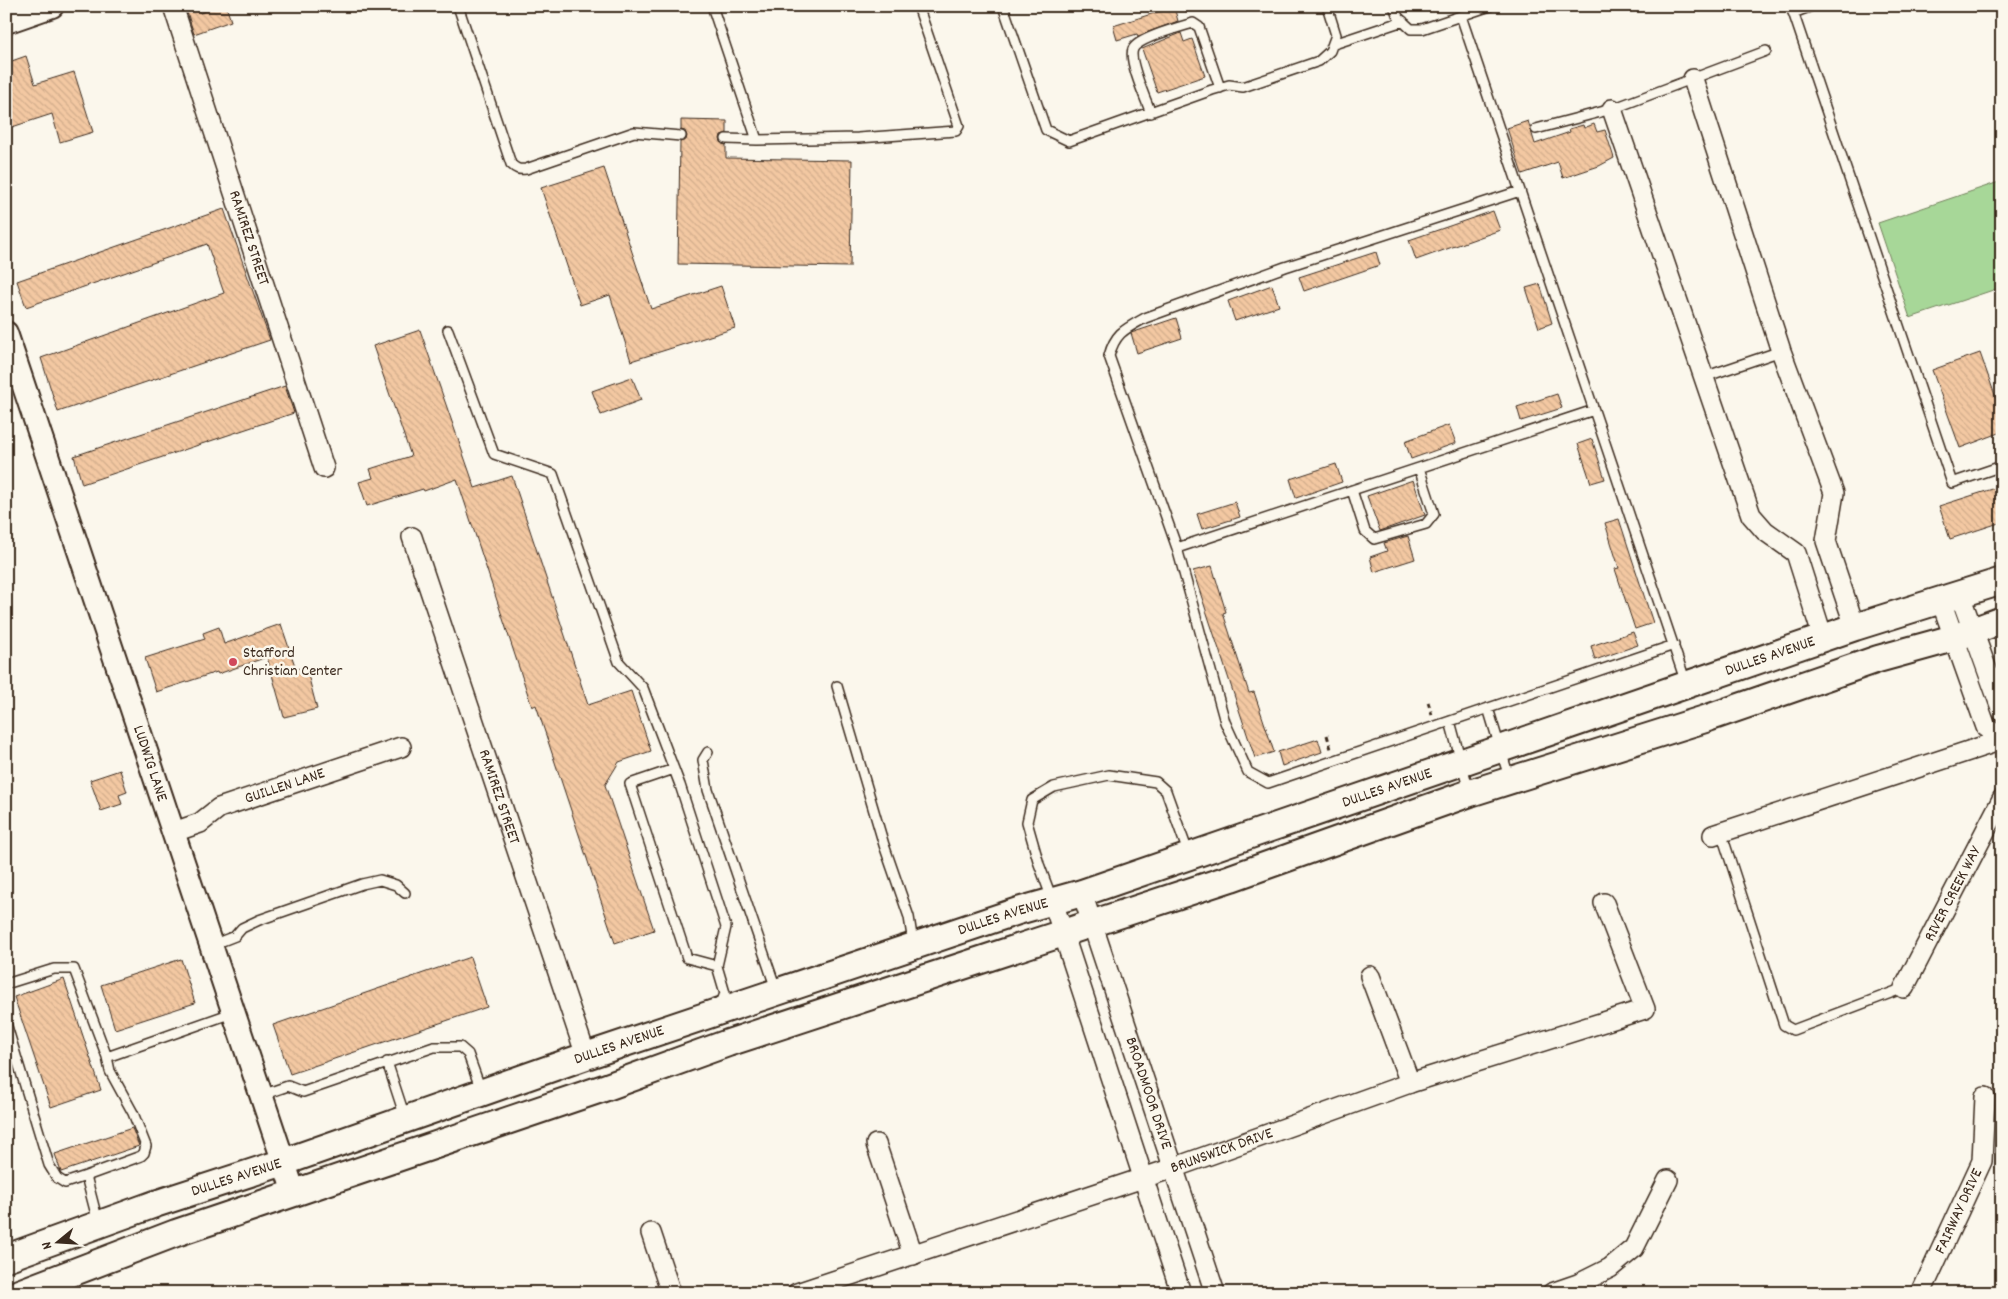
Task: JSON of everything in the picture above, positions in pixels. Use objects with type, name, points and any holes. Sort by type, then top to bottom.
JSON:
[{"type":"main road","name":"DULLES AVENUE","points":[[6,1258],[154,1204],[284,1162],[586,1056],[1018,911],[1082,894],[1855,627],[2002,581]]},
{"type":"main road","name":"DULLES AVENUE","points":[[19,1293],[176,1233],[604,1088],[728,1043],[1231,878],[1470,793],[1705,719],[1878,658],[1963,634],[2002,620]]},
{"type":"main road","points":[[718,1012],[728,1043]]},
{"type":"street","points":[[6,22],[52,6]]},
{"type":"street","name":"RAMIREZ STREET","points":[[173,6],[324,468]]},
{"type":"street","points":[[1693,79],[1781,352],[1834,494],[1826,541],[1855,627]]},
{"type":"street","points":[[1612,109],[1751,514],[1765,531],[1796,553],[1823,638]]},
{"type":"street","name":"LUDWIG LANE","points":[[6,333],[235,1012],[294,1193]]},
{"type":"street","name":"RAMIREZ STREET","points":[[412,537],[586,1056]]},
{"type":"street","points":[[1796,553],[1826,541]]},
{"type":"street","points":[[1950,598],[1963,634],[1986,727],[2002,740]]},
{"type":"street","points":[[1963,634],[2002,711]]},
{"type":"street","points":[[1717,834],[2002,740]]},
{"type":"street","name":"GUILLEN LANE","points":[[174,832],[200,823],[219,808],[401,747]]},
{"type":"street","name":"RIVER CREEK WAY","points":[[1904,988],[2002,798]]},
{"type":"street","name":"BROADMOOR DRIVE","points":[[1082,894],[1093,922],[1215,1293]]},
{"type":"street","name":"BROADMOOR DRIVE","points":[[1053,902],[1181,1293]]},
{"type":"street","name":"BRUNSWICK DRIVE","points":[[797,1293],[1173,1168],[1410,1083],[1645,1008],[1604,904]]},
{"type":"street","points":[[1370,976],[1410,1083]]},
{"type":"street","name":"FAIRWAY DRIVE","points":[[1921,1293],[1982,1161],[1985,1097]]},
{"type":"street","points":[[876,1144],[913,1255]]},
{"type":"street","points":[[1552,1293],[1578,1284],[1610,1268],[1634,1248],[1668,1180]]},
{"type":"street","points":[[652,1233],[671,1293]]},
{"type":"lane","points":[[458,6],[511,164],[515,168],[520,170],[526,169],[634,132],[680,136]]},
{"type":"lane","points":[[712,6],[757,140]]},
{"type":"lane","points":[[726,139],[858,138],[956,131],[958,126],[918,6]]},
{"type":"lane","points":[[1003,6],[1046,130],[1070,141],[1229,85],[1244,87],[1319,61],[1330,51],[1336,35],[1327,6]]},
{"type":"lane","points":[[1394,6],[1398,17],[1411,29],[1422,29],[1490,6]]},
{"type":"lane","points":[[1812,6],[1792,9],[1952,483],[2002,466]]},
{"type":"lane","points":[[2000,6],[2002,11]]},
{"type":"lane","points":[[1461,16],[1686,685]]},
{"type":"lane","points":[[1334,44],[1403,21]]},
{"type":"lane","points":[[1151,113],[1132,61],[1132,50],[1139,42],[1193,23],[1199,27],[1220,88]]},
{"type":"lane","points":[[1536,129],[1612,109],[1766,51]]},
{"type":"lane","points":[[1520,192],[1285,267],[1145,318],[1124,329],[1112,343],[1109,356],[1177,548],[1225,722],[1248,772],[1268,783],[1674,645]]},
{"type":"lane","points":[[448,330],[494,454],[553,474],[619,662],[643,688],[674,769],[726,927],[717,966],[724,993],[718,1012]]},
{"type":"lane","points":[[1704,377],[1781,352]]},
{"type":"lane","points":[[1177,548],[1594,410]]},
{"type":"lane","points":[[1352,490],[1365,531],[1374,539],[1426,524],[1434,514],[1419,468]]},
{"type":"lane","points":[[837,686],[884,844],[909,917],[913,946]]},
{"type":"lane","points":[[1488,708],[1510,781]]},
{"type":"lane","points":[[1450,721],[1470,793]]},
{"type":"lane","points":[[708,752],[703,760],[708,790],[777,992]]},
{"type":"lane","points":[[674,769],[630,784],[688,958],[717,966]]},
{"type":"lane","points":[[1053,902],[1038,864],[1027,822],[1032,800],[1054,787],[1109,775],[1156,782],[1166,791],[1189,856]]},
{"type":"lane","points":[[1717,834],[1784,1025],[1793,1030],[1904,988]]},
{"type":"lane","points":[[212,946],[235,936],[242,928],[259,920],[362,884],[380,880],[396,885],[405,893]]},
{"type":"lane","points":[[6,984],[54,969],[74,969],[107,1057],[110,1071],[134,1113],[146,1146],[144,1153],[141,1156],[64,1183],[57,1178],[49,1165],[6,1023]]},
{"type":"lane","points":[[107,1057],[235,1012]]},
{"type":"lane","points":[[262,1094],[288,1086],[303,1092],[434,1046],[460,1047],[468,1054],[482,1093]]},
{"type":"lane","points":[[387,1062],[406,1119]]},
{"type":"lane","points":[[86,1176],[99,1224]]},
{"type":"green space","points":[[2002,181],[2002,287],[1910,318],[1878,223]]},
{"type":"building","points":[[185,6],[198,6],[200,13],[220,6],[226,6],[231,21],[194,34]]},
{"type":"building","points":[[1174,7],[1178,21],[1138,36],[1137,34],[1117,40],[1113,26]]},
{"type":"building","points":[[1181,33],[1184,42],[1192,39],[1205,76],[1157,92],[1142,49]]},
{"type":"building","points":[[26,56],[35,84],[74,72],[93,132],[60,142],[52,114],[6,129],[6,63]]},
{"type":"building","points":[[681,120],[727,121],[727,133],[721,135],[720,139],[722,144],[726,145],[726,158],[852,160],[850,267],[678,264],[680,142],[686,140],[687,136],[685,131],[681,130]]},
{"type":"building","points":[[1528,121],[1535,144],[1570,132],[1569,129],[1583,125],[1584,128],[1594,124],[1597,132],[1605,130],[1614,158],[1599,166],[1563,178],[1558,162],[1522,174],[1507,128]]},
{"type":"building","points":[[604,168],[651,309],[721,286],[735,328],[631,361],[610,295],[580,305],[541,188]]},
{"type":"building","points":[[224,209],[270,340],[58,412],[41,358],[224,293],[207,244],[26,307],[17,281]]},
{"type":"building","points":[[1493,211],[1500,230],[1416,260],[1409,240]]},
{"type":"building","points":[[1376,252],[1380,265],[1304,291],[1299,277]]},
{"type":"building","points":[[1540,284],[1552,323],[1539,328],[1526,288]]},
{"type":"building","points":[[1272,285],[1279,306],[1235,321],[1228,301]]},
{"type":"building","points":[[1176,318],[1182,338],[1137,353],[1131,333]]},
{"type":"building","points":[[420,330],[475,488],[512,476],[588,705],[631,691],[651,751],[619,762],[605,785],[654,930],[615,943],[536,705],[532,707],[457,479],[424,491],[423,489],[367,506],[359,482],[373,478],[370,469],[411,456],[373,346]]},
{"type":"building","points":[[1980,353],[2002,415],[2002,432],[1960,448],[1932,370]]},
{"type":"building","points":[[632,377],[641,400],[601,415],[592,391]]},
{"type":"building","points":[[285,386],[294,413],[82,484],[74,456]]},
{"type":"building","points":[[1557,394],[1562,408],[1521,421],[1517,407]]},
{"type":"building","points":[[1449,425],[1456,443],[1411,459],[1405,441]]},
{"type":"building","points":[[1592,439],[1605,479],[1591,483],[1578,444]]},
{"type":"building","points":[[1336,464],[1342,482],[1296,498],[1290,479]]},
{"type":"building","points":[[1413,480],[1425,515],[1380,531],[1367,496]]},
{"type":"building","points":[[2002,486],[2002,522],[1950,539],[1939,506]]},
{"type":"building","points":[[1235,502],[1240,517],[1202,529],[1197,514]]},
{"type":"building","points":[[1619,519],[1653,623],[1635,629],[1615,569],[1619,568],[1605,523]]},
{"type":"building","points":[[1408,536],[1415,559],[1374,572],[1370,557],[1387,551],[1384,543]]},
{"type":"building","points":[[1212,566],[1226,612],[1223,613],[1249,693],[1254,692],[1274,752],[1255,758],[1193,571]]},
{"type":"building","points":[[281,624],[296,669],[306,667],[317,709],[284,717],[267,657],[156,692],[145,658],[205,639],[203,633],[219,627],[224,644]]},
{"type":"building","points":[[1633,632],[1638,645],[1595,660],[1591,646]]},
{"type":"building","points":[[1318,739],[1322,752],[1282,766],[1278,752]]},
{"type":"building","points":[[120,770],[127,792],[119,795],[122,804],[101,811],[90,780]]},
{"type":"building","points":[[470,957],[487,1007],[290,1074],[273,1025]]},
{"type":"building","points":[[181,959],[195,1003],[115,1029],[101,985]]},
{"type":"building","points":[[64,979],[101,1090],[51,1107],[14,997]]},
{"type":"building","points":[[132,1128],[139,1146],[61,1172],[55,1154]]},
{"type":"place","name":"Stafford Christian Center","points":[[233,662]]}]
